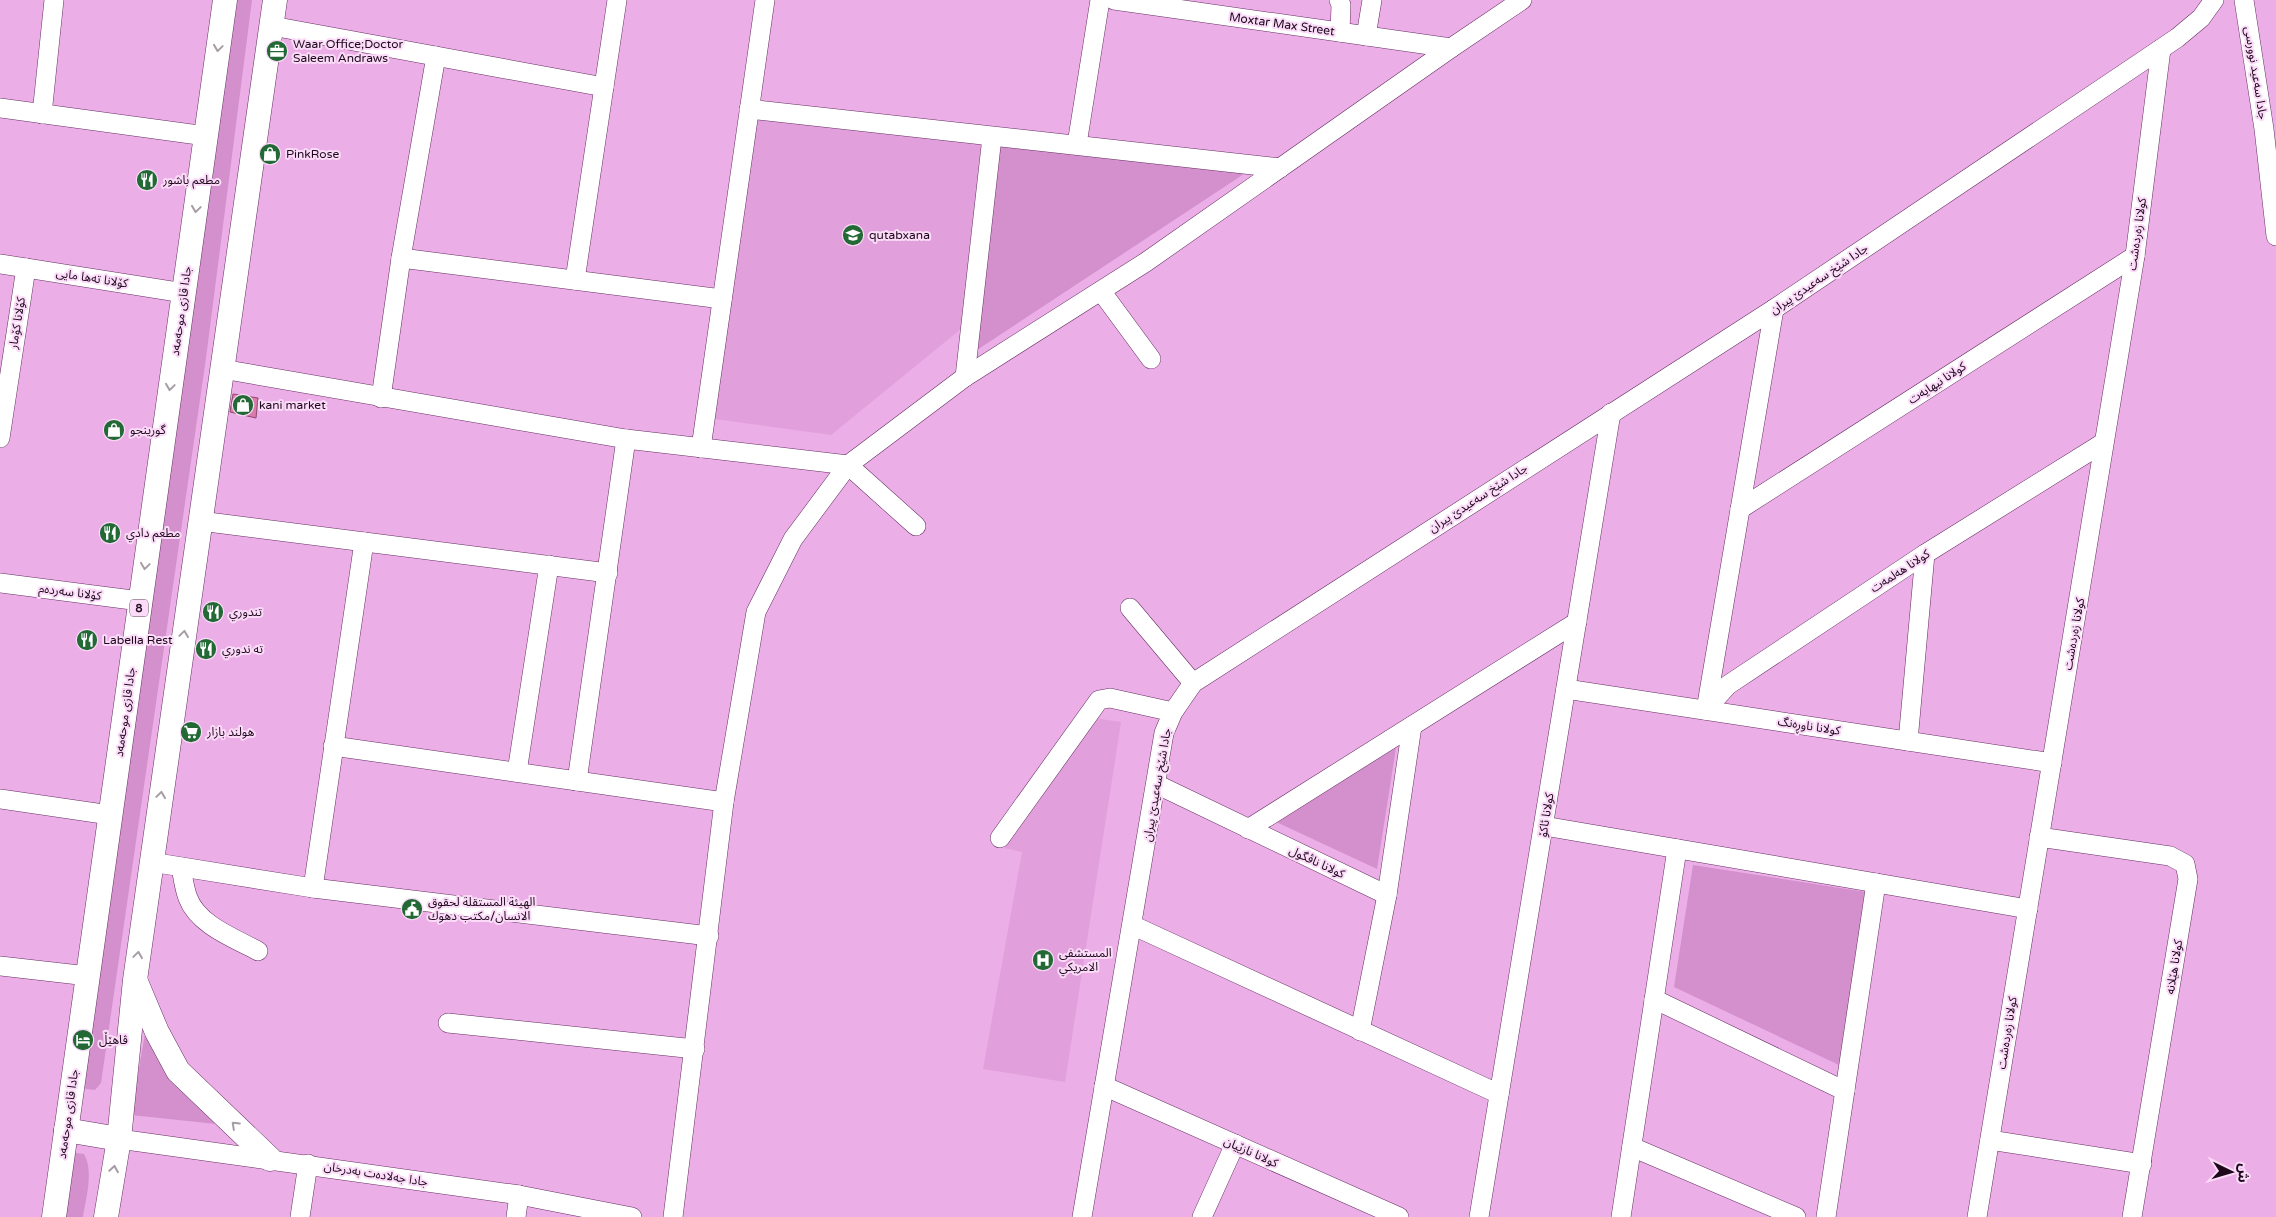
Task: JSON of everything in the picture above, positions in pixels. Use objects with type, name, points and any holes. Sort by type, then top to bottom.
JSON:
[{"type":"main road","name":"جادا قازی موحەمەد","points":[[54,1217],[225,0]]},
{"type":"main road","points":[[106,1217],[118,1138],[135,980],[151,862],[275,0]]},
{"type":"main road","points":[[135,980],[157,1032],[178,1071],[270,1158]]},
{"type":"main road","points":[[66,1130],[118,1138]]},
{"type":"street","points":[[42,114],[54,0]]},
{"type":"street","points":[[575,280],[617,0]]},
{"type":"street","points":[[701,448],[764,0]]},
{"type":"street","points":[[1077,144],[1100,0]]},
{"type":"street","name":"Moxtar Max Street","points":[[1114,0],[1227,8],[1340,32],[1451,48]]},
{"type":"street","points":[[1339,0],[1341,5],[1340,32]]},
{"type":"street","points":[[1366,36],[1372,0]]},
{"type":"street","points":[[674,1217],[724,802],[756,612],[793,539],[848,465],[966,377],[1101,291],[1522,0]]},
{"type":"street","name":"جادا شێخ سەعیدێ پیران","points":[[1082,1217],[1164,733],[1173,712],[1193,683],[1774,309],[2161,49],[2195,24],[2214,0]]},
{"type":"street","name":"جادا سەعید نوورسی","points":[[2244,0],[2270,131],[2276,236]]},
{"type":"street","points":[[272,26],[604,87]]},
{"type":"street","name":"کولانا زەردەشت","points":[[1977,1217],[2087,557],[2103,444],[2134,256],[2161,49]]},
{"type":"street","points":[[381,398],[401,258],[436,56]]},
{"type":"street","points":[[0,108],[206,136]]},
{"type":"street","points":[[749,109],[1280,168]]},
{"type":"street","points":[[966,377],[992,137]]},
{"type":"street","name":"کولانا نیهایەت","points":[[1740,509],[2134,256]]},
{"type":"street","points":[[401,258],[722,300]]},
{"type":"street","name":"کۆلانا تەها مایی","points":[[0,264],[184,292]]},
{"type":"street","name":"کۆلانا کۆمار","points":[[0,438],[26,268]]},
{"type":"street","points":[[1101,291],[1151,359]]},
{"type":"street","points":[[1706,710],[1774,309]]},
{"type":"street","points":[[222,369],[626,439],[848,465],[916,526]]},
{"type":"street","name":"کولانا ئاکۆ","points":[[1479,1217],[1611,413]]},
{"type":"street","points":[[577,781],[626,439]]},
{"type":"street","name":"کولانا هەلمەت","points":[[1706,710],[1728,685],[1925,554],[2103,444]]},
{"type":"street","points":[[200,521],[608,573]]},
{"type":"street","points":[[313,888],[364,542]]},
{"type":"street","points":[[1908,741],[1925,554]]},
{"type":"street","points":[[517,772],[549,565]]},
{"type":"street","name":"کۆلانا سەردەم","points":[[0,583],[140,601]]},
{"type":"street","points":[[1130,608],[1193,683]]},
{"type":"street","points":[[1248,829],[1577,622]]},
{"type":"street","name":"کولانا ناوڕەنگ","points":[[1566,689],[2052,763]]},
{"type":"street","points":[[1000,838],[1099,700],[1110,698],[1173,712]]},
{"type":"street","points":[[1360,1031],[1387,895],[1412,726]]},
{"type":"street","points":[[333,746],[724,802]]},
{"type":"street","name":"کولانا ناڤگول","points":[[1156,784],[1387,895]]},
{"type":"street","points":[[0,799],[110,815]]},
{"type":"street","points":[[1544,826],[2028,909]]},
{"type":"street","name":"کولانا هێلانە","points":[[2040,837],[2170,856],[2185,864],[2188,879],[2132,1217]]},
{"type":"street","points":[[1621,1217],[1677,849]]},
{"type":"street","points":[[151,862],[313,888],[709,936]]},
{"type":"street","points":[[181,867],[188,898],[198,914],[208,923],[258,951]]},
{"type":"street","points":[[1826,1217],[1876,883]]},
{"type":"street","points":[[1132,925],[1499,1094]]},
{"type":"street","points":[[0,966],[88,976]]},
{"type":"street","points":[[1654,999],[1845,1091]]},
{"type":"street","points":[[448,1023],[695,1049]]},
{"type":"street","name":"کولانا نازێیان","points":[[1104,1086],[1399,1217]]},
{"type":"street","name":"جادا جەلادەت بەدرخان","points":[[118,1138],[270,1158],[519,1195],[632,1217]]},
{"type":"street","points":[[1990,1140],[2142,1164]]},
{"type":"street","points":[[1202,1217],[1234,1144]]},
{"type":"street","points":[[1632,1147],[1796,1217]]},
{"type":"street","points":[[300,1217],[308,1164]]},
{"type":"street","points":[[516,1217],[519,1195]]},
{"type":"shaded area","points":[[233,0],[252,0],[206,358],[101,1083],[95,1090],[86,1089],[81,1083]]},
{"type":"shaded area","name":"qutabxana","points":[[751,109],[987,142],[961,329],[831,435],[708,418]]},
{"type":"shaded area","points":[[1000,146],[1247,172],[977,350]]},
{"type":"shaded area","name":"المستشفى الامريكي","points":[[1094,718],[1121,722],[1065,1082],[983,1069],[1022,852],[1004,848]]},
{"type":"shaded area","points":[[1396,748],[1377,869],[1274,821]]},
{"type":"shaded area","points":[[1693,865],[1866,892],[1839,1065],[1674,987]]},
{"type":"shaded area","points":[[147,1022],[175,1084],[216,1124],[131,1115]]},
{"type":"shaded area","points":[[76,1153],[84,1154],[89,1177],[83,1217],[63,1217],[71,1158]]},
{"type":"building","name":"kani market","points":[[233,394],[258,398],[256,418],[230,412]]},
{"type":"place","name":"Waar Office;Doctor Saleem Andraws","points":[[277,51]]},
{"type":"place","name":"PinkRose","points":[[270,154]]},
{"type":"place","name":"مطعم باشور","points":[[147,180]]},
{"type":"place","name":"qutabxana","points":[[853,235]]},
{"type":"place","name":"kani market","points":[[243,405]]},
{"type":"place","name":"گورينجو","points":[[114,430]]},
{"type":"place","name":"مطعم دادي","points":[[110,533]]},
{"type":"place","name":"تندوري","points":[[213,612]]},
{"type":"place","name":"Labella Rest","points":[[87,640]]},
{"type":"place","name":"ته ندوري","points":[[206,649]]},
{"type":"place","name":"هولند بازار","points":[[191,732]]},
{"type":"place","name":"الهيئة المستقلة لحقوق الانسان/مكتب دهوك","points":[[412,909]]},
{"type":"place","name":"المستشفى الامريكي","points":[[1043,960]]},
{"type":"place","name":"ڤاهێڵ","points":[[83,1040]]}]
